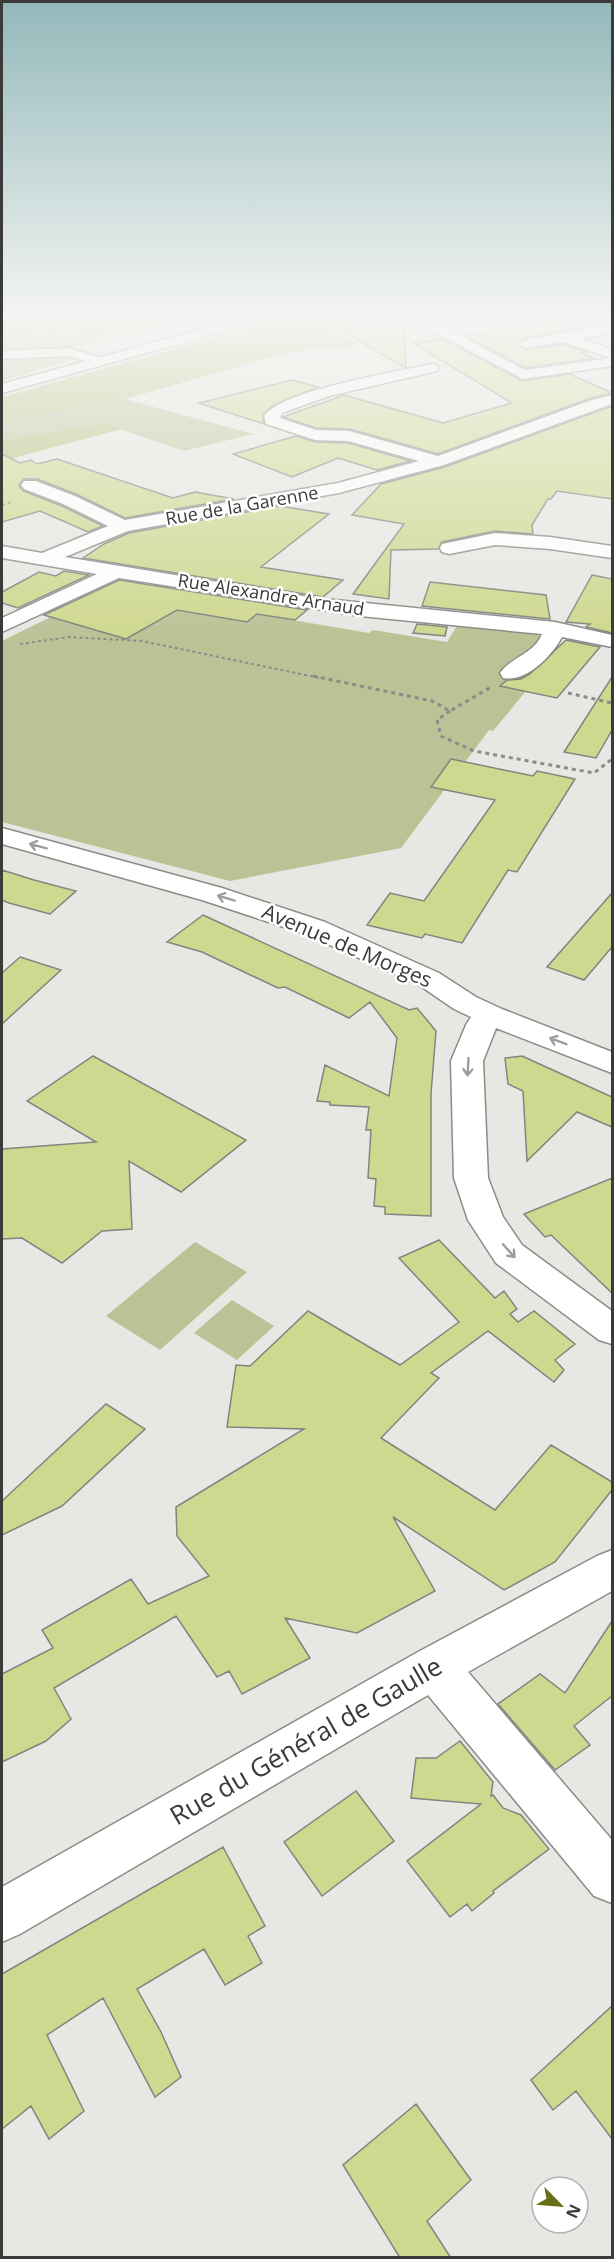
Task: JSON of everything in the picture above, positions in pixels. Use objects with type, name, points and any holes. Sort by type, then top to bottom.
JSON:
[{"type":"street","points":[[285,424],[315,435],[349,436],[438,461]]},
{"type":"street","name":"Rue de la Garenne","points":[[44,559],[123,526],[339,488],[438,461],[544,424]]},
{"type":"street","points":[[30,485],[69,500],[123,526]]},
{"type":"street","points":[[449,548],[495,539],[550,543],[612,552]]},
{"type":"street","name":"Rue Alexandre Arnaud","points":[[2,552],[320,604],[549,627],[610,638]]},
{"type":"street","points":[[5,634],[119,571]]},
{"type":"street","points":[[511,673],[538,656],[550,640],[549,627]]},
{"type":"street","name":"Avenue de Morges","points":[[2,836],[212,894],[315,928],[429,979],[465,1003],[491,1015],[612,1063]]},
{"type":"street","points":[[491,1015],[481,1025],[467,1061],[471,1178],[486,1220],[509,1254],[612,1330]]},
{"type":"street","name":"Rue du Général de Gaulle","points":[[2,1916],[434,1667],[612,1569]]},
{"type":"street","points":[[434,1667],[612,1878]]},
{"type":"path","points":[[5,634],[21,644],[69,637],[142,641],[432,701],[450,711]]},
{"type":"path","points":[[511,673],[465,705],[437,720],[441,736],[474,751],[594,772],[612,759]]},
{"type":"path","points":[[568,693],[612,703]]},
{"type":"green space","points":[[2,424],[94,424],[2,440]]},
{"type":"green space","points":[[94,424],[107,424],[122,429],[2,461],[2,440]]},
{"type":"green space","points":[[106,424],[218,424],[253,434],[184,451]]},
{"type":"green space","points":[[87,599],[166,608],[247,622],[257,614],[369,633],[373,630],[447,642],[458,624],[530,630],[545,640],[516,674],[536,679],[493,731],[489,730],[401,848],[230,881],[2,822],[2,641]]},
{"type":"green space","points":[[195,1242],[247,1272],[160,1350],[106,1316]]},
{"type":"green space","points":[[232,1300],[274,1326],[237,1360],[194,1333]]},
{"type":"building","points":[[305,424],[519,424],[438,454],[350,429],[316,428]]},
{"type":"building","points":[[562,424],[612,424],[612,499],[557,491],[551,499],[548,499],[532,525],[533,534],[495,531],[442,542],[438,549],[391,550],[389,599],[353,594],[404,524],[352,515],[381,484],[445,467]]},
{"type":"building","points":[[296,436],[315,442],[348,443],[411,461],[377,470],[338,458],[292,477],[233,454]]},
{"type":"building","points":[[2,454],[20,463],[31,460],[37,464],[57,459],[173,498],[195,492],[234,499],[125,518],[76,494],[37,479],[24,479],[19,485],[23,491],[62,506],[103,526],[88,532],[40,511],[2,522]]},
{"type":"building","points":[[280,506],[329,514],[261,567],[343,580],[323,597],[83,558],[104,544],[129,533]]},
{"type":"building","points":[[64,571],[89,575],[18,608],[2,603],[2,592],[39,572],[56,576]]},
{"type":"building","points":[[592,575],[612,579],[612,633],[586,627],[590,624],[566,622]]},
{"type":"building","points":[[119,580],[307,610],[295,620],[257,614],[247,622],[177,610],[126,639],[44,615]]},
{"type":"building","points":[[430,582],[546,595],[550,619],[422,606]]},
{"type":"building","points":[[417,624],[447,627],[445,636],[413,633]]},
{"type":"building","points":[[566,640],[600,647],[557,698],[500,686],[507,680],[521,679],[530,674]]},
{"type":"building","points":[[612,677],[612,730],[596,758],[564,752]]},
{"type":"building","points":[[451,759],[533,776],[537,771],[575,779],[517,872],[508,870],[462,943],[425,934],[422,938],[367,925],[390,893],[424,901],[495,800],[431,787]]},
{"type":"building","points":[[2,870],[76,891],[50,914],[9,903],[2,900]]},
{"type":"building","points":[[612,893],[612,947],[584,980],[547,967]]},
{"type":"building","points":[[203,915],[409,1010],[417,1008],[436,1031],[431,1094],[431,1216],[385,1214],[385,1207],[374,1206],[376,1179],[368,1178],[371,1130],[366,1130],[369,1107],[330,1105],[330,1102],[317,1101],[325,1065],[389,1096],[397,1038],[370,1002],[349,1018],[285,987],[278,988],[202,952],[167,942]]},
{"type":"building","points":[[20,957],[61,970],[2,1024],[2,973]]},
{"type":"building","points":[[93,1056],[246,1140],[181,1192],[129,1161],[132,1229],[102,1231],[62,1263],[22,1238],[2,1239],[2,1149],[96,1142],[27,1101]]},
{"type":"building","points":[[522,1056],[612,1097],[612,1127],[577,1112],[527,1161],[523,1091],[508,1084],[505,1058]]},
{"type":"building","points":[[612,1178],[612,1293],[551,1235],[545,1237],[524,1214]]},
{"type":"building","points":[[439,1240],[495,1298],[504,1291],[517,1309],[510,1314],[518,1322],[534,1311],[575,1344],[555,1360],[564,1370],[554,1382],[488,1331],[431,1373],[439,1378],[381,1438],[495,1510],[551,1445],[612,1482],[612,1490],[555,1562],[504,1590],[393,1517],[435,1591],[357,1633],[285,1618],[310,1658],[242,1694],[229,1671],[217,1677],[176,1616],[54,1688],[71,1719],[46,1741],[2,1762],[2,1674],[53,1648],[42,1630],[131,1579],[148,1604],[209,1576],[177,1536],[176,1507],[304,1429],[227,1427],[236,1365],[250,1366],[308,1311],[400,1365],[459,1322],[399,1258]]},
{"type":"building","points":[[106,1404],[145,1429],[62,1506],[2,1535],[2,1501]]},
{"type":"building","points":[[612,1621],[612,1696],[574,1726],[590,1745],[555,1770],[498,1704],[540,1674],[565,1693]]},
{"type":"building","points":[[460,1741],[493,1782],[491,1796],[493,1795],[503,1808],[521,1815],[549,1849],[493,1891],[494,1893],[472,1911],[467,1904],[450,1917],[407,1861],[481,1804],[411,1798],[416,1758],[436,1758]]},
{"type":"building","points":[[356,1791],[394,1841],[322,1896],[284,1842]]},
{"type":"building","points":[[223,1847],[265,1926],[248,1936],[262,1963],[225,1985],[204,1949],[137,1989],[161,2032],[181,2077],[155,2097],[103,1998],[47,2035],[84,2111],[49,2139],[31,2106],[2,2129],[2,1974]]},
{"type":"building","points":[[612,2006],[612,2139],[576,2091],[553,2110],[531,2080]]},
{"type":"building","points":[[416,2104],[471,2180],[427,2221],[451,2258],[400,2258],[343,2165]]}]
